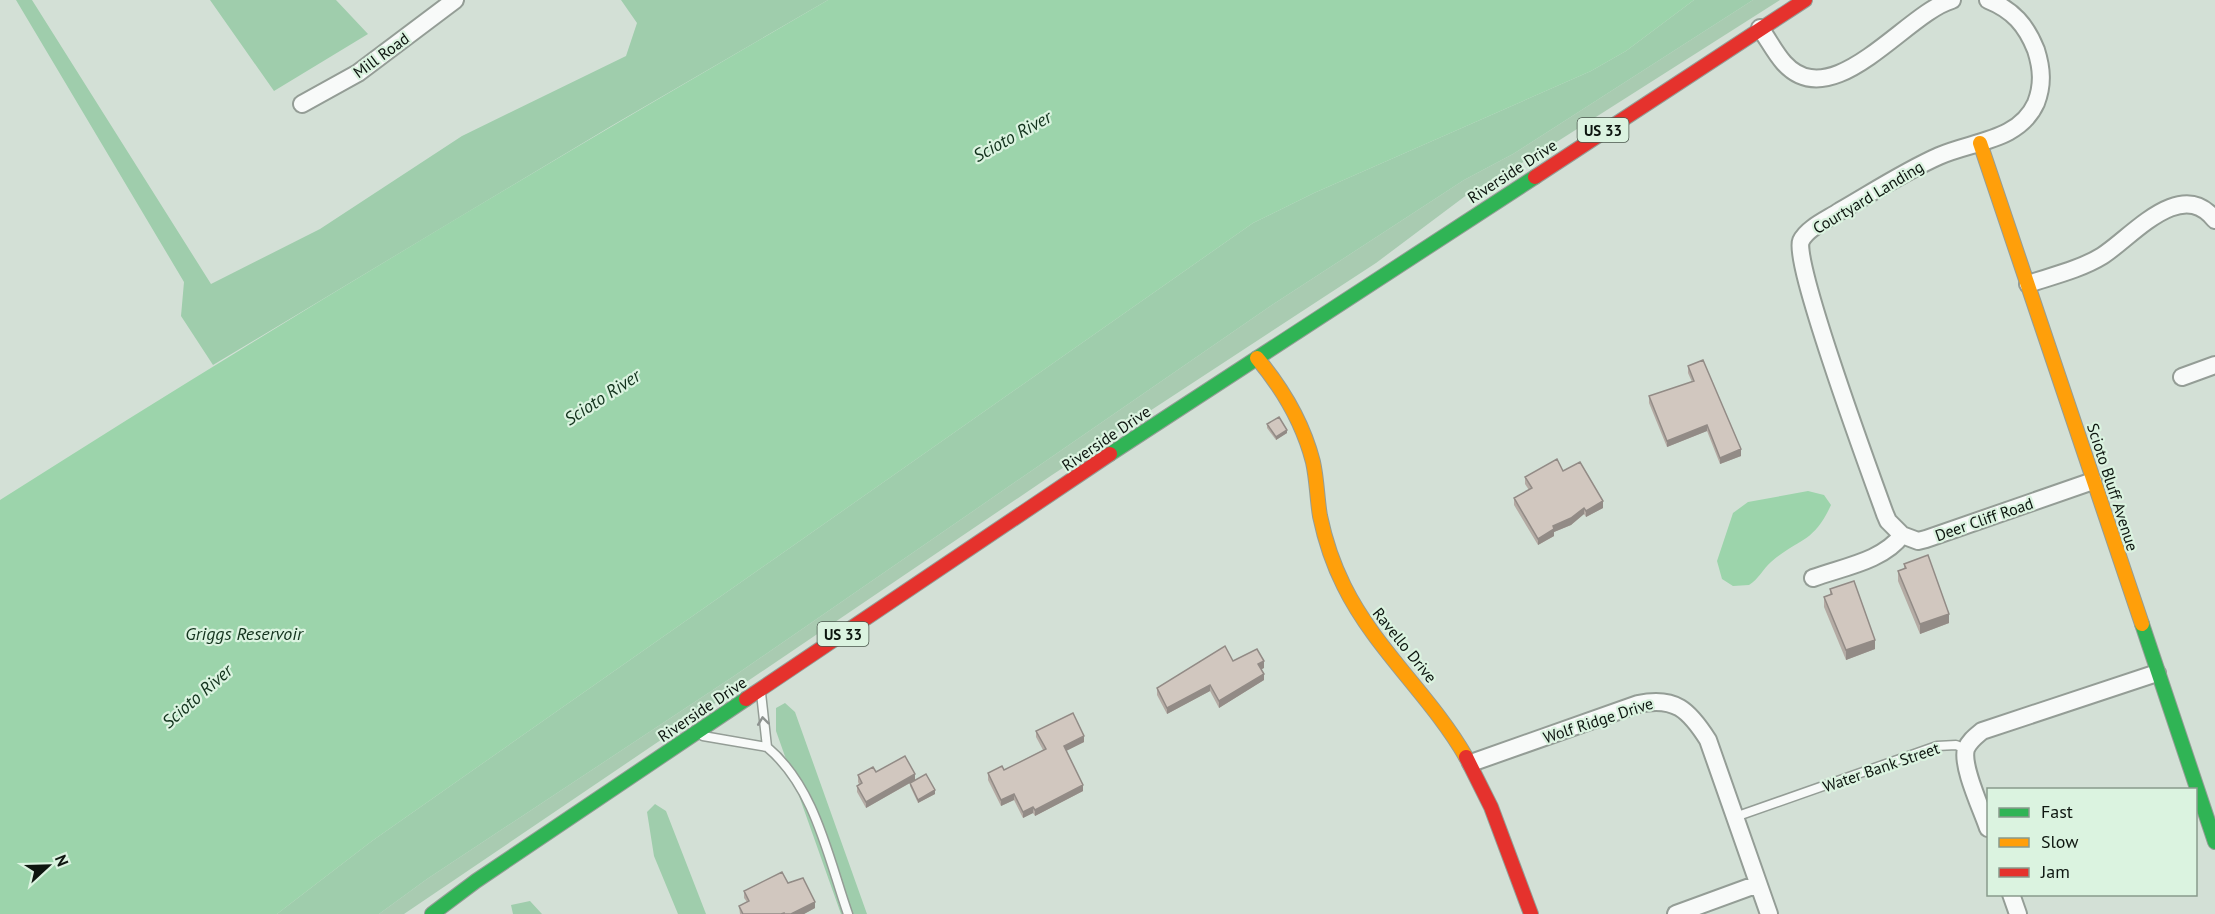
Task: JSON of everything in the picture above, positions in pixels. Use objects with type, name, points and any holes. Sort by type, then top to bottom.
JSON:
[{"type":"main road","name":"Riverside Drive","points":[[432,914],[476,881],[694,734],[1257,358],[1805,0]]},
{"type":"main road","name":"Scioto Bluff Avenue","points":[[1980,143],[2196,788]]},
{"type":"main road","name":"Ravello Drive","points":[[1257,358],[1279,383],[1304,432],[1311,455],[1325,536],[1356,610],[1387,654],[1435,708],[1471,763],[1496,815],[1531,914]]},
{"type":"main road","name":"Scioto Bluff Avenue","points":[[2197,790],[2215,842]]},
{"type":"street","name":"Mill Road","points":[[302,104],[358,73],[455,0]]},
{"type":"street","points":[[1760,28],[1784,63],[1803,75],[1826,78],[1846,72],[1932,10],[1952,0]]},
{"type":"street","name":"Courtyard Landing","points":[[1902,535],[1888,521],[1885,514],[1801,267],[1799,248],[1801,240],[1818,225],[1883,186],[1942,154],[1980,143],[2013,129],[2024,121],[2042,89],[2037,55],[2022,22],[2001,5],[1988,0]]},
{"type":"street","points":[[2028,284],[2101,256],[2169,206],[2190,205],[2204,209],[2215,220]]},
{"type":"street","points":[[2182,377],[2215,365]]},
{"type":"street","name":"Deer Cliff Road","points":[[1902,535],[1918,541],[1926,539],[2093,482]]},
{"type":"street","points":[[1813,578],[1881,554],[1893,547],[1902,535]]},
{"type":"street","points":[[1987,822],[1965,761],[1966,749],[1972,739],[1982,731],[2157,673]]},
{"type":"street","name":"Wolf Ridge Drive","points":[[1471,763],[1638,704],[1659,699],[1678,706],[1695,719],[1704,733],[1769,914]]},
{"type":"street","points":[[1676,914],[1758,884]]},
{"type":"street","points":[[2012,896],[2018,914]]},
{"type":"lane","points":[[761,690],[767,747]]},
{"type":"lane","points":[[694,734],[767,747],[777,756],[803,789],[848,914]]},
{"type":"lane","name":"Water Bank Street","points":[[1735,817],[1937,746],[1956,745],[1966,749]]},
{"type":"shaded area","points":[[16,0],[32,0],[211,284],[320,229],[462,136],[626,56],[637,23],[621,0],[828,0],[613,125],[213,365],[181,316],[184,282]]},
{"type":"shaded area","points":[[210,0],[336,0],[368,34],[274,91]]},
{"type":"shaded area","points":[[1694,0],[1753,0],[1513,154],[1464,180],[1269,307],[734,676],[427,879],[379,914],[277,914],[372,841],[1253,223],[1314,193],[1591,71],[1626,51]]},
{"type":"shaded area","points":[[1753,0],[1780,0],[1544,150],[1468,194],[1376,263],[1052,475],[404,914],[379,914],[427,879],[734,676],[1269,307],[1464,180],[1513,154]]},
{"type":"shaded area","points":[[785,703],[795,712],[867,914],[841,914],[776,731],[776,708]]},
{"type":"shaded area","points":[[655,804],[666,811],[706,914],[678,914],[654,856],[647,812]]},
{"type":"shaded area","points":[[530,901],[542,914],[513,914],[511,905]]},
{"type":"water","name":"Griggs Reservoir","points":[[828,0],[1694,0],[1626,51],[1591,71],[1314,193],[1253,223],[372,841],[277,914],[0,914],[0,500],[411,246]]},
{"type":"water","points":[[1808,491],[1824,495],[1831,505],[1812,534],[1771,562],[1749,585],[1733,586],[1722,579],[1717,561],[1733,513],[1748,502]]},
{"type":"building","points":[[1703,360],[1741,449],[1720,458],[1707,425],[1667,441],[1649,396],[1694,381],[1688,366]]},
{"type":"building","points":[[1279,417],[1287,430],[1276,437],[1267,424]]},
{"type":"building","points":[[1557,459],[1563,471],[1580,462],[1603,501],[1586,511],[1584,508],[1571,518],[1553,526],[1554,529],[1538,539],[1514,498],[1532,488],[1525,477]]},
{"type":"building","points":[[1928,555],[1949,614],[1920,624],[1898,571],[1906,568],[1904,564]]},
{"type":"building","points":[[1854,581],[1875,640],[1846,650],[1824,597],[1832,594],[1830,589]]},
{"type":"building","points":[[1225,646],[1233,661],[1257,649],[1264,661],[1258,664],[1264,674],[1219,701],[1210,685],[1167,708],[1157,688]]},
{"type":"building","points":[[1073,713],[1084,736],[1064,746],[1083,785],[1035,810],[1033,807],[1023,812],[1014,794],[1001,800],[988,773],[1002,766],[1004,770],[1046,749],[1036,731]]},
{"type":"building","points":[[905,756],[915,774],[866,802],[857,786],[862,783],[858,775],[873,767],[876,772]]},
{"type":"building","points":[[926,774],[935,790],[918,800],[910,783]]},
{"type":"building","points":[[782,872],[788,883],[803,878],[815,902],[791,914],[743,914],[739,906],[749,901],[744,891]]},
{"type":"traffic: fast","points":[[1110,454],[1535,177]]},
{"type":"traffic: fast","points":[[2142,624],[2197,788]]},
{"type":"traffic: fast","points":[[432,914],[476,881],[746,699]]},
{"type":"traffic: fast","points":[[2197,788],[2215,842]]},
{"type":"traffic: slow","points":[[1980,143],[2142,624]]},
{"type":"traffic: slow","points":[[1257,358],[1284,394],[1304,434],[1313,462],[1324,534],[1344,586],[1371,631],[1437,713],[1466,757]]},
{"type":"traffic: jam","points":[[1535,177],[1805,0]]},
{"type":"traffic: jam","points":[[746,699],[1110,454]]},
{"type":"traffic: jam","points":[[1466,757],[1491,807],[1531,914]]},
{"type":"water label","name":"Scioto River","points":[[1012,136]]},
{"type":"water label","name":"Scioto River","points":[[602,397]]},
{"type":"water label","name":"Scioto River","points":[[197,696]]}]
